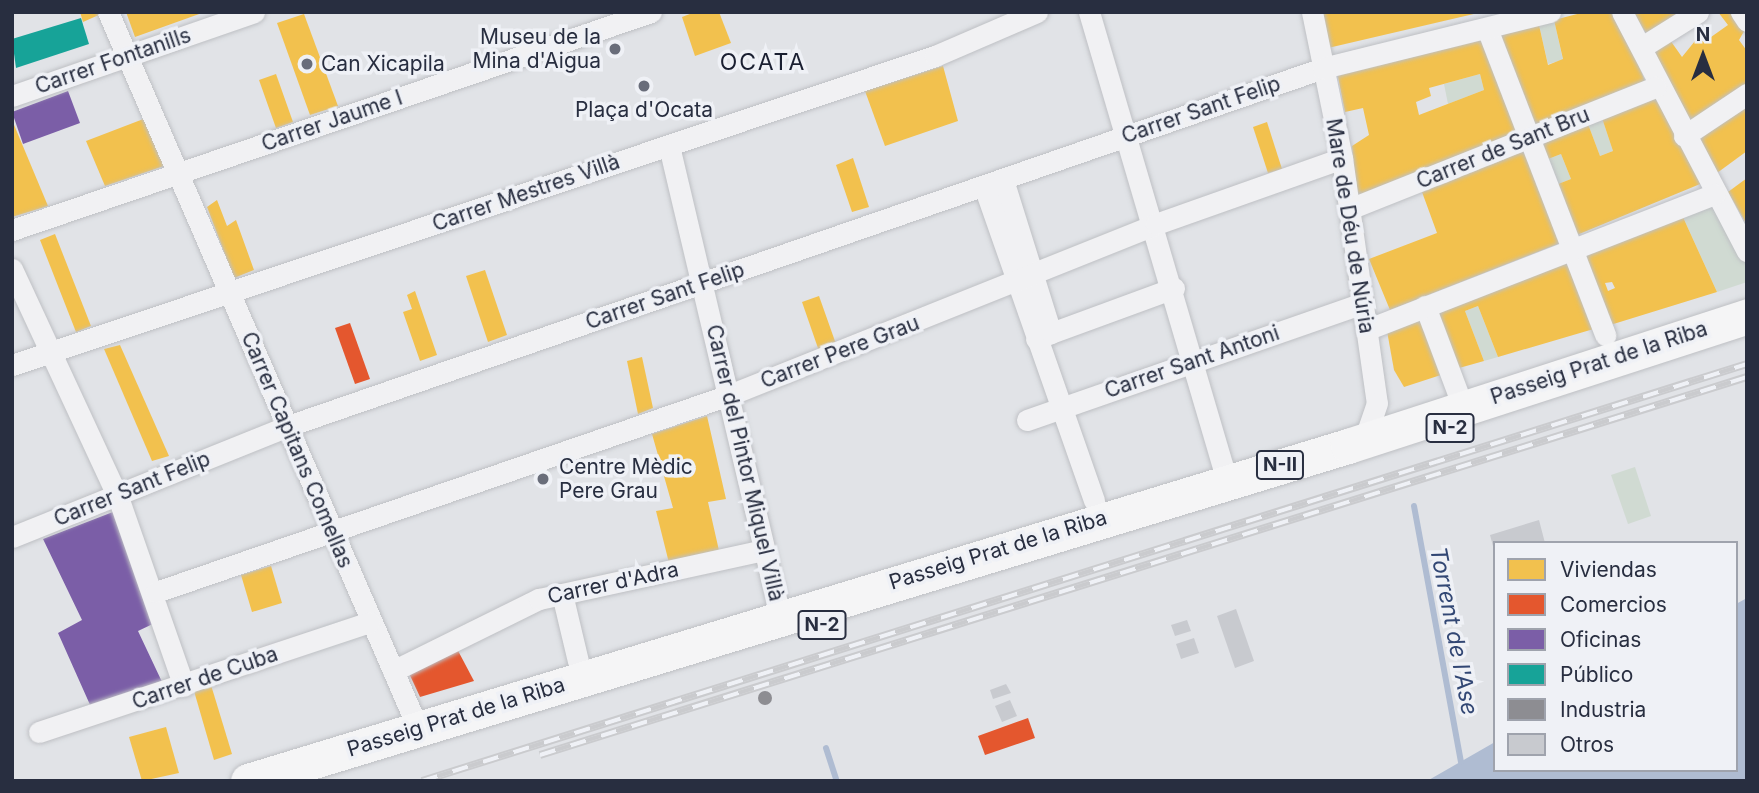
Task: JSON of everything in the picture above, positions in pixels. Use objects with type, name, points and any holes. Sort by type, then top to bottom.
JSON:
[{"type":"main road","name":"Passeig Prat de la Riba","points":[[248,781],[417,726],[1350,444],[1747,316]]},
{"type":"main road","name":"N-2","points":[[1661,362],[1683,347],[1747,327]]},
{"type":"main road","name":"N-2","points":[[328,781],[1747,336]]},
{"type":"main road","points":[[299,781],[385,755],[410,743],[417,726]]},
{"type":"street","name":"Carrer Capitans Comellas","points":[[108,12],[175,175],[231,293],[369,622],[417,726]]},
{"type":"street","name":"Carrer Fontanills","points":[[12,96],[254,12]]},
{"type":"street","name":"Carrer Jaume I","points":[[12,230],[651,12]]},
{"type":"street","name":"Carrer Mestres Villà","points":[[12,365],[935,56],[1037,12]]},
{"type":"street","points":[[1089,12],[1156,224],[1227,480]]},
{"type":"street","name":"Mare de Déu de Núria","points":[[1312,12],[1342,158],[1377,403],[1350,444]]},
{"type":"street","name":"Carrer Sant Felip","points":[[12,537],[118,497],[288,426],[704,282],[994,186],[1128,135],[1323,68],[1488,31],[1550,12]]},
{"type":"street","points":[[1622,12],[1642,47],[1656,87],[1714,194],[1745,242]]},
{"type":"street","points":[[1642,47],[1698,12]]},
{"type":"street","points":[[1741,12],[1747,21]]},
{"type":"street","points":[[1488,31],[1605,335]]},
{"type":"street","name":"Carrer de Sant Bru","points":[[1349,209],[1656,87]]},
{"type":"street","points":[[1684,136],[1747,94]]},
{"type":"street","name":"Carrer del Pintor Miquel Villà","points":[[669,146],[704,282],[780,617]]},
{"type":"street","name":"Carrer Pere Grau","points":[[156,592],[334,535],[729,395],[1156,224],[1342,158]]},
{"type":"street","points":[[994,186],[1044,336],[1063,407],[1094,500]]},
{"type":"street","points":[[1366,330],[1714,194]]},
{"type":"street","points":[[12,269],[118,497],[156,592],[184,687]]},
{"type":"street","points":[[1044,336],[1174,288]]},
{"type":"street","name":"Carrer Sant Antoni","points":[[1027,420],[1357,304]]},
{"type":"street","points":[[1425,306],[1463,407]]},
{"type":"street","name":"Carrer d'Adra","points":[[393,671],[539,599],[764,550]]},
{"type":"street","points":[[562,594],[578,661]]},
{"type":"street","name":"Carrer de Cuba","points":[[39,732],[184,687],[369,622]]},
{"type":"shaded area","points":[[1554,20],[1563,60],[1548,64],[1539,25]]},
{"type":"shaded area","points":[[1480,74],[1484,90],[1448,104],[1444,84]]},
{"type":"shaded area","points":[[1602,118],[1613,151],[1600,156],[1588,124]]},
{"type":"shaded area","points":[[1561,154],[1571,179],[1553,186],[1543,161]]},
{"type":"shaded area","points":[[1712,203],[1747,265],[1747,282],[1717,292],[1682,215]]},
{"type":"shaded area","points":[[1478,306],[1498,357],[1484,361],[1465,311]]},
{"type":"shaded area","points":[[1635,467],[1651,516],[1628,524],[1611,475]]},
{"type":"water","points":[[1747,598],[1747,781],[1427,781],[1493,743],[1493,772],[1738,772],[1738,603]]},
{"type":"building: Viviendas","points":[[80,12],[100,12],[101,14],[83,22]]},
{"type":"building: Viviendas","points":[[126,12],[202,12],[202,13],[135,37]]},
{"type":"building: Viviendas","points":[[695,12],[719,12],[731,43],[695,56],[682,17]]},
{"type":"building: Viviendas","points":[[1321,12],[1478,12],[1478,13],[1328,48]]},
{"type":"building: Viviendas","points":[[1585,12],[1617,12],[1645,81],[1532,128],[1496,36],[1539,25],[1548,65],[1563,59],[1554,20]]},
{"type":"building: Viviendas","points":[[1633,12],[1679,12],[1647,35]]},
{"type":"building: Viviendas","points":[[1718,12],[1737,12],[1747,26],[1739,40],[1747,51],[1747,87],[1690,125],[1654,51],[1670,40],[1682,57],[1699,36],[1704,42],[1728,25]]},
{"type":"building: Viviendas","name":"Can Xicapila","points":[[304,14],[338,106],[310,115],[277,23]]},
{"type":"building: Viviendas","points":[[1481,38],[1520,131],[1357,198],[1352,146],[1369,135],[1363,108],[1345,112],[1337,72]],"holes":[[[1480,74],[1484,90],[1419,115],[1416,102],[1431,96],[1429,88]]]},
{"type":"building: Viviendas","points":[[943,66],[958,121],[885,146],[865,91]]},
{"type":"building: Viviendas","points":[[276,74],[293,122],[276,128],[259,80]]},
{"type":"building: Viviendas","points":[[1657,95],[1705,182],[1572,237],[1553,186],[1571,179],[1561,154],[1543,161],[1537,146],[1588,124],[1600,156],[1613,151],[1602,118]]},
{"type":"building: Viviendas","points":[[1747,107],[1747,151],[1717,173],[1698,139]]},
{"type":"building: Viviendas","points":[[146,118],[164,166],[105,186],[86,141]]},
{"type":"building: Viviendas","points":[[12,120],[48,206],[12,217]]},
{"type":"building: Viviendas","points":[[1267,122],[1282,169],[1268,173],[1253,127]]},
{"type":"building: Viviendas","points":[[1527,149],[1563,242],[1390,310],[1369,259],[1437,233],[1422,192]]},
{"type":"building: Viviendas","points":[[853,158],[869,207],[852,212],[836,165]]},
{"type":"building: Viviendas","points":[[1747,178],[1747,225],[1728,192]]},
{"type":"building: Viviendas","points":[[217,200],[227,226],[236,220],[254,270],[234,278],[207,207]]},
{"type":"building: Viviendas","points":[[1682,215],[1717,292],[1607,326],[1582,254]],"holes":[[[1612,282],[1615,288],[1608,291],[1605,283]]]},
{"type":"building: Viviendas","points":[[55,234],[91,326],[76,332],[40,240]]},
{"type":"building: Viviendas","points":[[1569,259],[1597,328],[1498,357],[1478,306],[1465,311],[1484,361],[1452,370],[1430,313]]},
{"type":"building: Viviendas","points":[[485,270],[507,335],[488,342],[466,276]]},
{"type":"building: Viviendas","points":[[415,291],[437,355],[420,361],[403,312],[412,309],[407,295]]},
{"type":"building: Viviendas","points":[[819,296],[836,344],[819,351],[802,302]]},
{"type":"building: Viviendas","points":[[1425,316],[1447,373],[1404,387],[1394,370],[1387,331]]},
{"type":"building: Viviendas","points":[[120,345],[169,456],[152,461],[104,349]]},
{"type":"building: Viviendas","points":[[642,357],[653,408],[638,414],[627,361]]},
{"type":"building: Viviendas","points":[[707,416],[726,499],[708,502],[720,555],[669,563],[656,511],[673,508],[652,434]]},
{"type":"building: Viviendas","points":[[271,566],[282,603],[252,612],[241,575]]},
{"type":"building: Viviendas","points":[[211,685],[232,754],[214,760],[194,691]]},
{"type":"building: Viviendas","points":[[166,727],[179,773],[142,781],[129,737]]},
{"type":"building: Comercios","points":[[350,323],[370,379],[355,384],[335,328]]},
{"type":"building: Comercios","points":[[455,645],[474,681],[420,697],[407,669]]},
{"type":"building: Comercios","points":[[1028,718],[1035,738],[985,755],[978,736]]},
{"type":"building: Oficinas","points":[[68,91],[80,123],[23,144],[12,112]]},
{"type":"building: Oficinas","points":[[118,510],[159,621],[138,631],[163,684],[91,707],[58,633],[82,620],[43,539]]},
{"type":"building: Público","points":[[81,18],[89,44],[16,68],[12,39]]},
{"type":"building: Industria","points":[[762,691],[768,691],[772,698],[768,705],[762,705],[758,701],[758,695]]},
{"type":"building: Otros","points":[[1539,520],[1544,541],[1493,541],[1493,546],[1490,535]]},
{"type":"building: Otros","points":[[1236,609],[1254,661],[1235,668],[1217,616]]},
{"type":"building: Otros","points":[[1187,620],[1191,631],[1175,636],[1171,625]]},
{"type":"building: Otros","points":[[1194,638],[1199,653],[1181,659],[1176,644]]},
{"type":"building: Otros","points":[[1006,684],[1011,693],[993,699],[990,690]]},
{"type":"building: Otros","points":[[1010,700],[1017,716],[1002,722],[995,706]]},
{"type":"waterway","name":"Torrent de l'Ase","points":[[1414,506],[1461,762]]},
{"type":"waterway","points":[[826,748],[837,781]]},
{"type":"railway","points":[[422,781],[1747,364]]},
{"type":"railway","points":[[540,755],[1747,377]]},
{"type":"place","name":"Museu de la Mina d'Aigua","points":[[615,49]]},
{"type":"place","name":"Can Xicapila","points":[[307,64]]},
{"type":"place","name":"Plaça d'Ocata","points":[[644,86]]},
{"type":"place","name":"Centre Mèdic Pere Grau","points":[[543,479]]},
{"type":"district","name":"OCATA","points":[[763,62]]}]
